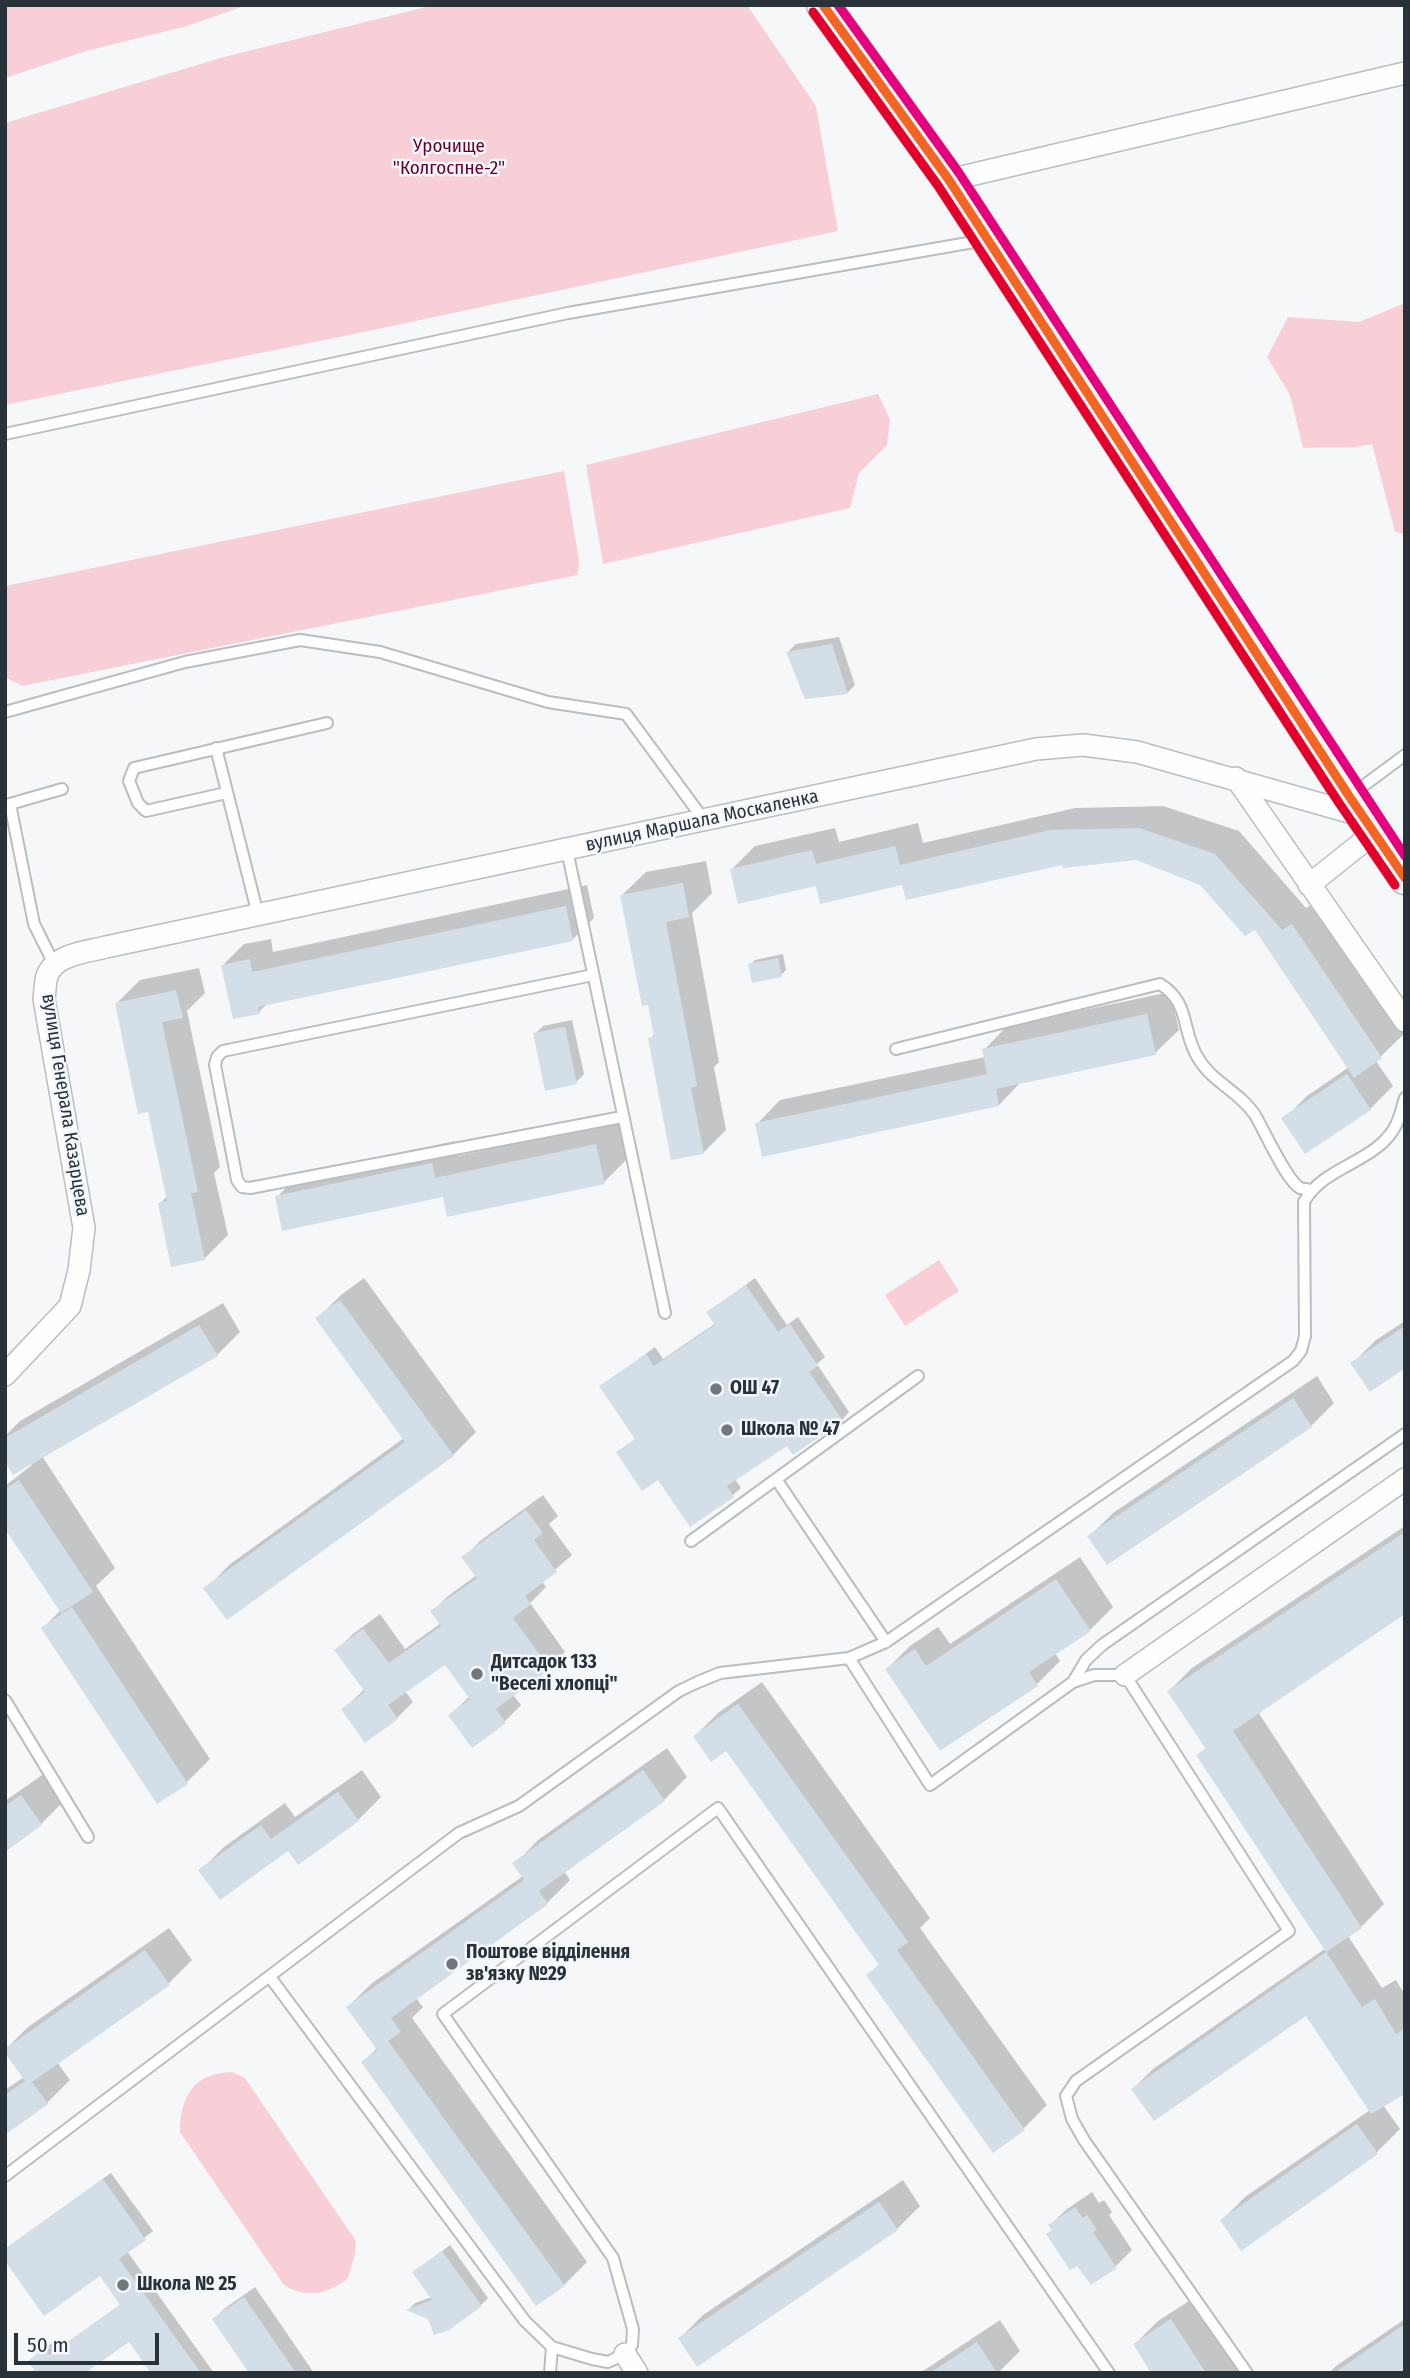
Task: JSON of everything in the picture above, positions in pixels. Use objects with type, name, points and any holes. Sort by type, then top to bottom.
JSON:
[{"type":"main road","points":[[823,5],[948,180],[1405,878]]},
{"type":"street","points":[[948,180],[1405,73]]},
{"type":"street","name":"вулиця Маршала Москаленка","points":[[50,970],[69,957],[106,947],[1036,749],[1083,745],[1137,751],[1362,815]]},
{"type":"street","points":[[1236,778],[1405,1021]]},
{"type":"street","points":[[1309,885],[1362,815]]},
{"type":"street","name":"вулиця Генерала Казарцева","points":[[5,1375],[70,1306],[79,1270],[84,1228],[44,999],[50,970]]},
{"type":"street","points":[[1125,1675],[1405,1479]]},
{"type":"street","points":[[625,2354],[637,2373]]},
{"type":"lane","points":[[5,434],[568,313],[988,240]]},
{"type":"lane","points":[[5,712],[186,662],[300,640],[380,652],[548,702],[626,714],[705,821]]},
{"type":"lane","points":[[226,793],[146,811],[138,803],[129,781],[134,768],[327,723]]},
{"type":"lane","points":[[216,748],[258,915]]},
{"type":"lane","points":[[1362,815],[1405,755]]},
{"type":"lane","points":[[50,970],[34,924],[8,805],[62,789]]},
{"type":"lane","points":[[567,850],[665,1313]]},
{"type":"lane","points":[[593,975],[223,1051],[217,1057],[215,1065],[237,1180],[242,1186],[250,1188],[622,1117]]},
{"type":"lane","points":[[896,1049],[1160,984],[1171,990],[1180,1002],[1196,1056],[1203,1066],[1242,1098],[1254,1113],[1291,1178],[1299,1188],[1310,1190]]},
{"type":"lane","points":[[5,2176],[458,1833],[519,1806],[679,1691],[720,1673],[849,1658],[886,1642],[1293,1361],[1301,1351],[1305,1336],[1304,1202],[1310,1190],[1319,1182],[1377,1147],[1387,1138],[1396,1125],[1405,1098]]},
{"type":"lane","points":[[691,1541],[918,1376]]},
{"type":"lane","points":[[1073,1682],[1086,1660],[1102,1645],[1405,1434]]},
{"type":"lane","points":[[776,1479],[886,1642]]},
{"type":"lane","points":[[849,1658],[930,1785],[1073,1682],[1094,1675],[1125,1675],[1289,1931],[1076,2081],[1066,2096],[1072,2119],[1084,2140],[1247,2373]]},
{"type":"lane","points":[[5,1700],[88,1837]]},
{"type":"lane","points":[[270,1977],[525,2321],[552,2347],[608,2362],[625,2354],[632,2345],[633,2329],[613,2258],[443,2014],[718,1808],[1109,2373]]},
{"type":"lane","points":[[550,2373],[552,2347]]},
{"type":"green space","points":[[5,5],[247,5],[187,26],[86,51],[5,78]]},
{"type":"green space","name":"Урочище \"Колгоспне-2\"","points":[[434,5],[747,5],[816,106],[838,231],[5,405],[5,123],[224,57]]},
{"type":"green space","points":[[1405,303],[1405,534],[1395,532],[1372,444],[1303,448],[1290,395],[1267,357],[1288,317],[1359,322]]},
{"type":"green space","points":[[878,394],[890,419],[887,445],[859,473],[850,508],[603,564],[586,465]]},
{"type":"green space","points":[[564,471],[579,560],[578,575],[22,686],[5,677],[5,586]]},
{"type":"green space","points":[[939,1260],[959,1291],[905,1326],[885,1295]]},
{"type":"green space","points":[[232,2072],[245,2078],[356,2241],[348,2278],[333,2288],[309,2293],[284,2285],[180,2132],[186,2097],[192,2089],[208,2077]]},
{"type":"building","points":[[832,644],[848,694],[805,699],[786,652]]},
{"type":"building","points":[[1139,828],[1215,854],[1282,930],[1292,924],[1382,1058],[1354,1078],[1255,930],[1245,936],[1200,885],[1136,860],[1063,868],[1062,865],[906,900],[902,885],[820,904],[816,886],[738,904],[730,869],[812,850],[816,864],[895,846],[900,865],[1050,830]]},
{"type":"building","points":[[683,883],[689,917],[666,922],[697,1086],[691,1088],[704,1154],[671,1160],[648,1038],[654,1037],[648,1005],[642,1006],[620,895]]},
{"type":"building","points":[[566,906],[573,941],[258,1007],[260,1014],[233,1019],[221,965],[250,959],[252,972]]},
{"type":"building","points":[[778,958],[782,977],[752,983],[748,964]]},
{"type":"building","points":[[176,990],[183,1018],[162,1022],[198,1192],[191,1193],[205,1260],[171,1267],[158,1203],[167,1201],[148,1112],[138,1114],[115,1003]]},
{"type":"building","points":[[1147,1014],[1156,1055],[996,1089],[999,1106],[762,1157],[755,1123],[987,1074],[982,1049]]},
{"type":"building","points":[[565,1027],[577,1084],[545,1091],[533,1033]]},
{"type":"building","points":[[1347,1074],[1371,1110],[1305,1154],[1281,1118]]},
{"type":"building","points":[[596,1144],[605,1184],[447,1217],[443,1197],[282,1231],[275,1196],[432,1163],[435,1178]]},
{"type":"building","points":[[746,1285],[778,1332],[790,1324],[818,1366],[809,1372],[843,1421],[793,1455],[787,1446],[727,1486],[734,1497],[690,1527],[658,1480],[642,1491],[616,1452],[635,1439],[599,1386],[646,1354],[654,1366],[715,1325],[706,1312]]},
{"type":"building","points":[[340,1300],[454,1456],[227,1620],[203,1588],[405,1442],[315,1318]]},
{"type":"building","points":[[199,1325],[218,1356],[13,1475],[5,1462],[5,1438]]},
{"type":"building","points":[[1405,1326],[1405,1368],[1370,1392],[1350,1363]]},
{"type":"building","points":[[1293,1398],[1312,1427],[1107,1565],[1087,1536]]},
{"type":"building","points":[[19,1480],[93,1592],[61,1613],[5,1529],[5,1489]]},
{"type":"building","points":[[526,1510],[543,1533],[534,1540],[557,1572],[525,1596],[531,1604],[513,1618],[550,1669],[496,1709],[506,1723],[472,1748],[448,1715],[470,1699],[445,1665],[388,1705],[398,1719],[365,1743],[341,1709],[365,1692],[334,1650],[363,1629],[389,1663],[441,1626],[430,1611],[477,1578],[461,1557]]},
{"type":"building","points":[[1405,1532],[1405,1614],[1233,1731],[1362,1928],[1326,1952],[1196,1755],[1206,1749],[1167,1691]]},
{"type":"building","points":[[1056,1579],[1091,1631],[1029,1672],[1038,1686],[940,1751],[885,1669],[915,1649],[926,1666]]},
{"type":"building","points":[[72,1607],[188,1784],[157,1804],[41,1628]]},
{"type":"building","points":[[738,1704],[908,1942],[897,1950],[1025,2130],[993,2153],[866,1975],[879,1965],[726,1751],[711,1762],[693,1736]]},
{"type":"building","points":[[643,1770],[665,1801],[539,1891],[548,1904],[391,2018],[401,2032],[388,2041],[565,2286],[536,2306],[361,2062],[377,2050],[346,2007],[524,1880],[512,1863]]},
{"type":"building","points":[[338,1792],[359,1821],[298,1865],[288,1851],[220,1900],[198,1870],[261,1825],[271,1839]]},
{"type":"building","points":[[21,1795],[42,1825],[5,1852],[5,1806]]},
{"type":"building","points":[[145,1950],[170,1985],[32,2082],[48,2104],[5,2135],[5,2095],[25,2081],[5,2053],[5,2049]]},
{"type":"building","points":[[1326,1952],[1362,2007],[1375,1999],[1396,2034],[1405,2028],[1405,2094],[1371,2114],[1306,2016],[1154,2121],[1131,2089]]},
{"type":"building","points":[[1357,2124],[1378,2154],[1241,2251],[1220,2220]]},
{"type":"building","points":[[103,2179],[146,2240],[119,2259],[201,2373],[151,2373],[129,2342],[85,2373],[36,2373],[28,2361],[45,2348],[49,2355],[120,2305],[100,2276],[44,2316],[5,2261],[5,2249]]},
{"type":"building","points":[[879,2202],[898,2230],[697,2367],[678,2338]]},
{"type":"building","points":[[1075,2207],[1083,2218],[1087,2215],[1097,2230],[1093,2232],[1117,2268],[1091,2285],[1077,2266],[1070,2270],[1046,2234],[1052,2230],[1048,2225]]},
{"type":"building","points":[[442,2251],[482,2306],[449,2330],[434,2335],[428,2319],[406,2310],[432,2300],[412,2272]]},
{"type":"building","points":[[244,2297],[296,2373],[249,2373],[212,2319]]},
{"type":"building","points":[[1171,2319],[1206,2373],[1151,2373],[1133,2344]]},
{"type":"building","points":[[1405,2324],[1405,2373],[1334,2373]]},
{"type":"building","points":[[977,2342],[997,2373],[930,2373]]},
{"type":"transit line","points":[[823,5],[949,180],[1405,878]]},
{"type":"transit line","points":[[838,5],[959,173],[1405,856]]},
{"type":"transit line","points":[[813,12],[939,187],[1395,885]]},
{"type":"place","name":"ОШ 47","points":[[716,1389]]},
{"type":"place","name":"Школа № 47","points":[[727,1430]]},
{"type":"place","name":"Дитсадок 133 \"Веселі хлопці\"","points":[[477,1674]]},
{"type":"place","name":"Поштове відділення зв'язку №29","points":[[452,1964]]},
{"type":"place","name":"Школа № 25","points":[[123,2285]]}]
